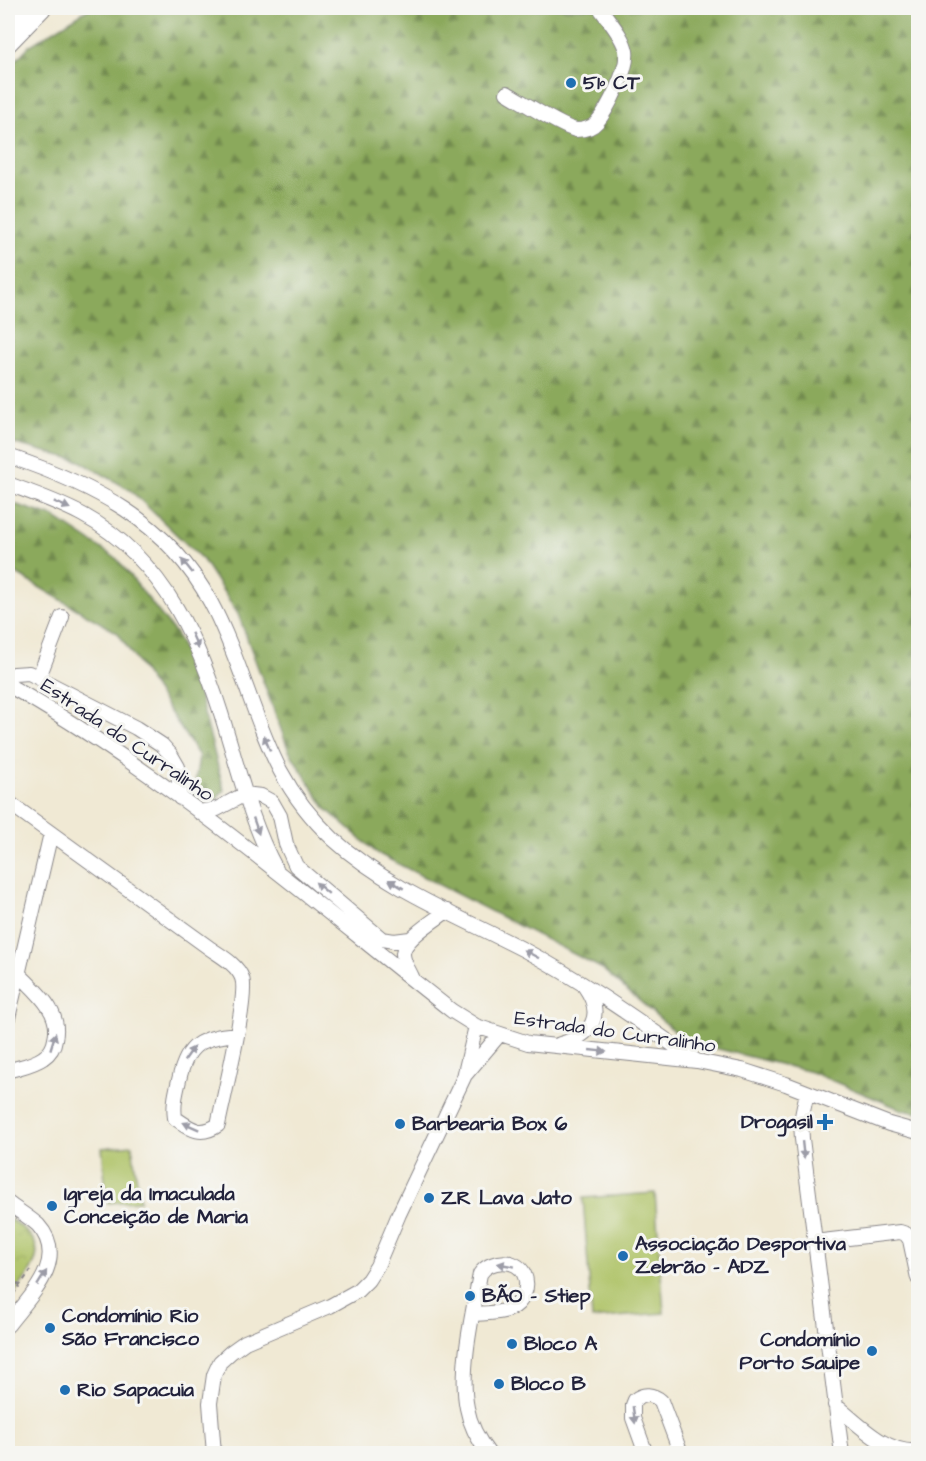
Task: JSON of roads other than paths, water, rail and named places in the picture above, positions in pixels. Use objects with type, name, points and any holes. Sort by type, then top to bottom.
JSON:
[{"type":"highway","points":[[8,21],[35,8]]},
{"type":"main road","points":[[8,43],[42,8]]},
{"type":"street","points":[[507,93],[576,130],[591,127],[597,122],[620,82],[626,55],[622,41],[600,8]]},
{"type":"street","points":[[8,456],[89,487],[138,517],[166,543],[194,575],[212,604],[279,772],[302,805],[350,853],[399,886],[582,982],[697,1061]]},
{"type":"street","points":[[8,484],[62,505],[105,529],[144,563],[162,584],[183,617],[201,656],[219,704],[245,794],[264,847],[277,873]]},
{"type":"street","points":[[39,677],[62,617]]},
{"type":"street","points":[[8,679],[21,672],[39,677],[136,728],[162,745],[178,767],[180,798]]},
{"type":"street","name":"Estrada do Curralinho","points":[[8,685],[93,737],[200,812],[414,981],[476,1026],[528,1043],[697,1061],[753,1074],[889,1124],[918,1132]]},
{"type":"street","points":[[200,812],[227,805],[245,794],[261,796],[272,802],[280,816],[286,844],[296,866],[382,939],[393,941],[410,939]]},
{"type":"street","points":[[8,802],[233,965],[242,976],[243,986],[236,1034],[218,1125],[209,1131],[194,1130],[175,1118],[173,1106],[182,1063],[188,1052],[198,1043],[210,1038],[236,1034]]},
{"type":"street","points":[[223,831],[223,815],[227,805]]},
{"type":"street","points":[[8,1018],[51,832]]},
{"type":"street","points":[[414,981],[403,954],[405,946],[410,939],[447,911]]},
{"type":"street","points":[[8,1071],[45,1057],[55,1041],[57,1028],[48,1005],[18,973]]},
{"type":"street","points":[[552,1046],[577,1039],[584,1035],[590,1027],[596,1007],[582,982]]},
{"type":"street","points":[[214,1454],[210,1396],[214,1375],[220,1362],[245,1341],[330,1306],[357,1291],[368,1280],[377,1266],[464,1077],[476,1026]]},
{"type":"street","points":[[464,1077],[499,1035]]},
{"type":"street","points":[[807,1092],[801,1121],[814,1242],[842,1454]]},
{"type":"street","points":[[8,1203],[37,1225],[44,1234],[51,1251],[50,1263],[45,1275],[8,1325]]},
{"type":"street","points":[[814,1242],[900,1232],[906,1234],[910,1240],[918,1278]]},
{"type":"street","points":[[473,1314],[509,1310],[519,1304],[524,1296],[525,1285],[524,1274],[519,1268],[500,1263],[490,1264],[484,1268],[480,1274],[473,1314],[464,1388],[466,1407],[480,1443],[489,1454]]},
{"type":"street","points":[[646,1454],[632,1411],[635,1400],[644,1395],[656,1397],[661,1401],[681,1454]]},
{"type":"street","points":[[835,1405],[887,1446],[910,1452],[918,1451]]},
{"type":"place","name":"51º CT","points":[[571,83]]},
{"type":"place","name":"Drogasil","points":[[825,1122]]},
{"type":"place","name":"Barbearia Box 6","points":[[400,1124]]},
{"type":"place","name":"ZR Lava Jato","points":[[429,1198]]},
{"type":"place","name":"Igreja da Imaculada Conceição de Maria","points":[[52,1206]]},
{"type":"place","name":"Associação Desportiva Zebrão - ADZ","points":[[623,1256]]},
{"type":"place","name":"BÃO - Stiep","points":[[470,1296]]},
{"type":"place","name":"Condomínio Rio São Francisco","points":[[50,1328]]},
{"type":"place","name":"Bloco A","points":[[512,1344]]},
{"type":"place","name":"Condomínio Porto Sauipe","points":[[872,1351]]},
{"type":"place","name":"Bloco B","points":[[499,1384]]},
{"type":"place","name":"Rio Sapacuia","points":[[65,1390]]}]
